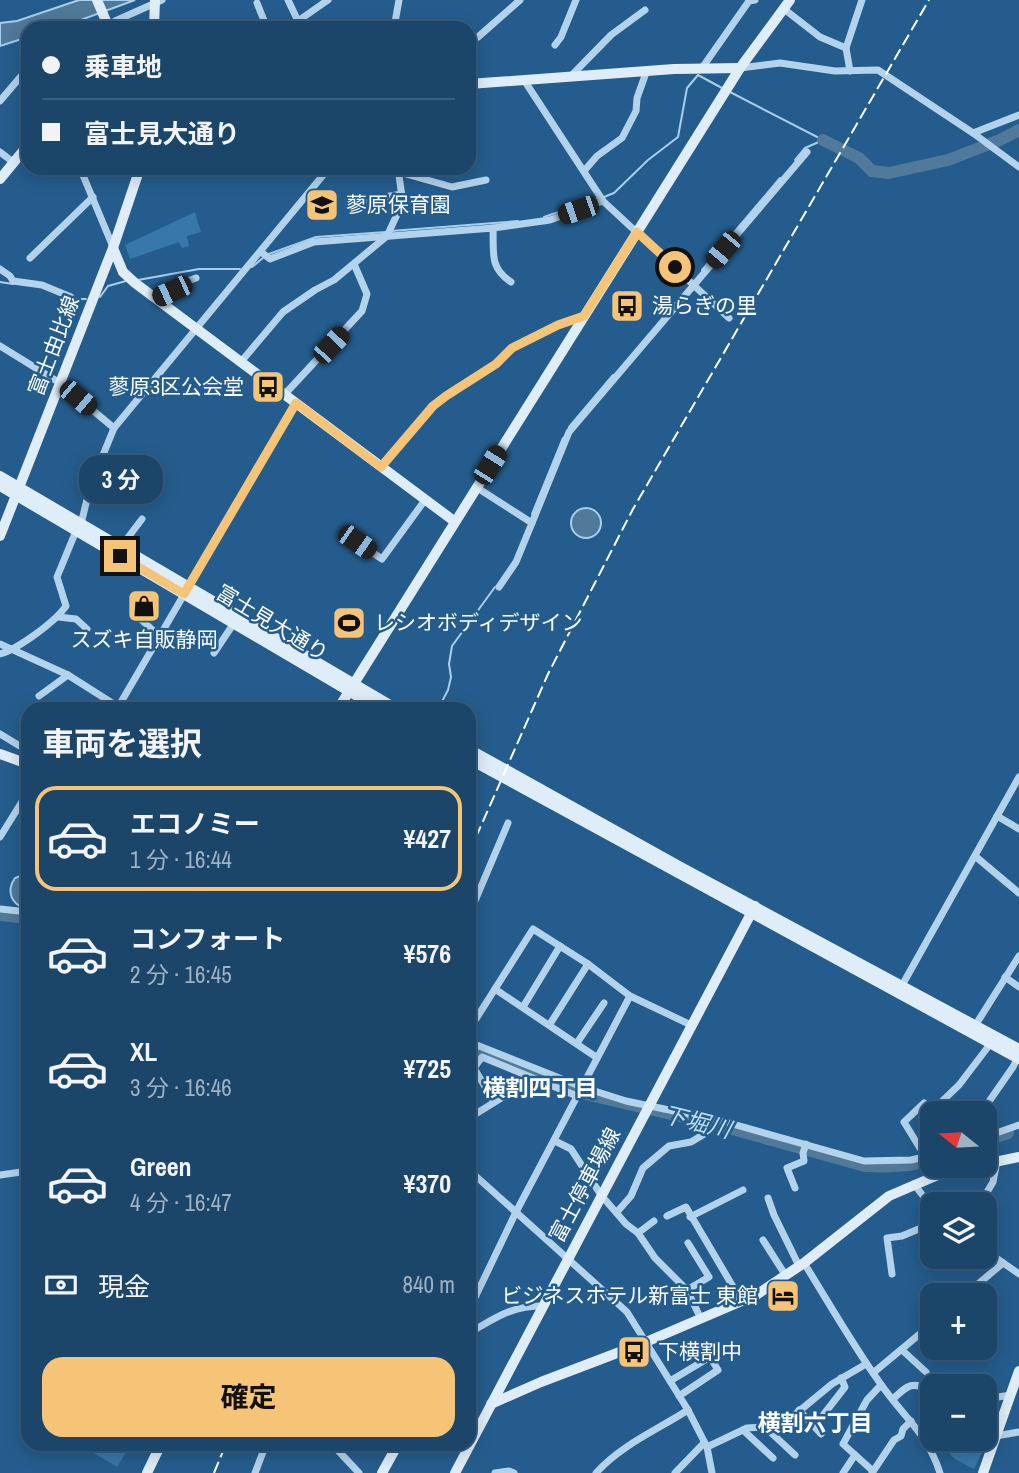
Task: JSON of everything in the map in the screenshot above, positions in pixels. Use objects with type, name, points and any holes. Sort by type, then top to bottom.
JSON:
[{"type":"street","points":[[97,0],[108,21]]},
{"type":"street","points":[[288,0],[298,20],[328,0]]},
{"type":"street","points":[[395,21],[399,0]]},
{"type":"street","points":[[478,37],[520,0]]},
{"type":"street","points":[[702,68],[750,0]]},
{"type":"street","points":[[850,71],[846,48],[862,0]]},
{"type":"street","points":[[115,21],[158,1]]},
{"type":"street","points":[[156,21],[158,1]]},
{"type":"street","points":[[555,45],[561,37],[571,2]]},
{"type":"street","points":[[257,3],[264,21]]},
{"type":"street","points":[[342,702],[740,68],[787,4],[820,37],[846,48]]},
{"type":"street","points":[[571,76],[611,35],[645,10]]},
{"type":"street","points":[[476,83],[647,71],[740,68],[780,63],[850,71],[878,70],[1019,167]]},
{"type":"street","points":[[584,171],[597,156],[622,138],[636,111],[647,71]]},
{"type":"street","points":[[0,101],[21,76]]},
{"type":"street","points":[[524,80],[602,199],[729,318]]},
{"type":"street","points":[[973,133],[1019,115]]},
{"type":"street","points":[[0,152],[13,162]]},
{"type":"street","points":[[499,587],[516,562],[569,432],[807,152]]},
{"type":"street","points":[[0,179],[21,153]]},
{"type":"street","points":[[83,175],[116,259],[132,280],[454,521]]},
{"type":"street","name":"富士由比線","points":[[0,536],[113,248],[138,175]]},
{"type":"street","points":[[0,653],[14,650],[58,617],[66,606],[57,577],[79,527],[90,487],[114,428],[323,175]]},
{"type":"street","points":[[240,363],[283,312],[334,280],[387,236],[401,206],[399,175]]},
{"type":"street","points":[[414,175],[452,187],[486,180]]},
{"type":"street","points":[[349,203],[402,194]]},
{"type":"street","points":[[30,258],[93,197]]},
{"type":"street","points":[[261,252],[270,259],[314,242],[493,228],[550,220],[602,199]]},
{"type":"street","points":[[493,228],[495,265],[498,273],[511,282]]},
{"type":"street","points":[[284,395],[362,311],[367,294],[354,264]]},
{"type":"street","points":[[0,269],[13,281],[43,285],[71,297]]},
{"type":"street","points":[[156,298],[172,291],[173,286],[196,278]]},
{"type":"street","points":[[381,467],[433,406],[446,396],[496,364],[512,348],[584,316]]},
{"type":"street","points":[[0,346],[60,383],[114,428]]},
{"type":"street","points":[[122,702],[296,403]]},
{"type":"street","name":"富士見大通り","points":[[0,476],[18,491],[352,687],[370,702]]},
{"type":"street","name":"富士見大通り","points":[[0,486],[18,491]]},
{"type":"street","points":[[476,487],[532,523]]},
{"type":"street","points":[[357,542],[382,559],[425,499]]},
{"type":"street","points":[[120,548],[142,519]]},
{"type":"street","name":"富士見大通り","points":[[79,527],[120,548],[234,622],[383,702]]},
{"type":"street","points":[[133,612],[160,637]]},
{"type":"street","points":[[58,617],[76,619],[88,629]]},
{"type":"street","points":[[214,653],[234,622]]},
{"type":"street","points":[[0,644],[68,675],[109,702]]},
{"type":"street","points":[[39,696],[68,675]]},
{"type":"street","points":[[0,734],[21,747]]},
{"type":"street","points":[[476,753],[679,871]]},
{"type":"street","points":[[0,754],[21,762]]},
{"type":"street","points":[[476,763],[973,1029],[1018,1060]]},
{"type":"street","points":[[900,989],[1019,777]]},
{"type":"street","points":[[0,837],[21,803]]},
{"type":"street","points":[[997,816],[1019,829]]},
{"type":"street","points":[[476,898],[508,823]]},
{"type":"street","points":[[975,856],[1019,893]]},
{"type":"street","points":[[0,909],[21,911]]},
{"type":"street","name":"富士停車場線","points":[[476,1432],[752,910]]},
{"type":"street","points":[[476,1019],[533,929],[588,964],[630,996],[691,1025]]},
{"type":"street","points":[[523,1007],[560,946]]},
{"type":"street","points":[[973,1029],[1019,956]]},
{"type":"street","points":[[550,1024],[588,964]]},
{"type":"street","points":[[1005,977],[1019,987]]},
{"type":"street","points":[[495,989],[596,1057]]},
{"type":"street","points":[[476,1296],[596,1057],[630,996]]},
{"type":"street","points":[[577,1044],[604,1003]]},
{"type":"street","points":[[973,1029],[1018,1060]]},
{"type":"street","points":[[942,1101],[959,1085],[991,1043]]},
{"type":"street","points":[[476,1045],[582,1087],[864,1161],[887,1162],[920,1157]]},
{"type":"street","points":[[476,1065],[482,1057],[577,1096]]},
{"type":"street","points":[[989,1101],[1018,1060]]},
{"type":"street","points":[[476,1071],[494,1102]]},
{"type":"street","points":[[476,1114],[532,1079]]},
{"type":"street","points":[[920,1107],[904,1122],[920,1143]]},
{"type":"street","points":[[617,1212],[631,1196],[643,1168],[669,1146],[691,1142],[706,1133],[708,1121]]},
{"type":"street","points":[[998,1132],[1019,1125]]},
{"type":"street","points":[[555,1141],[571,1149],[601,1195],[626,1224],[638,1233],[655,1258],[687,1290],[701,1319]]},
{"type":"street","points":[[795,1188],[787,1168],[804,1161],[806,1144]]},
{"type":"street","points":[[998,1161],[1019,1157]]},
{"type":"street","points":[[0,1175],[21,1172]]},
{"type":"street","points":[[476,1176],[627,1312],[688,1410],[706,1445],[712,1473]]},
{"type":"street","points":[[491,1404],[742,1302],[786,1276],[874,1206],[930,1178]]},
{"type":"street","points":[[914,1184],[920,1192]]},
{"type":"street","points":[[690,1217],[743,1189]]},
{"type":"street","points":[[768,1198],[774,1215],[802,1264],[866,1364],[933,1451],[940,1473]]},
{"type":"street","points":[[667,1216],[686,1207],[742,1302]]},
{"type":"street","points":[[638,1233],[654,1221]]},
{"type":"street","points":[[892,1274],[887,1238],[902,1236],[920,1228]]},
{"type":"street","points":[[763,1240],[786,1276]]},
{"type":"street","points":[[687,1290],[709,1277],[688,1243]]},
{"type":"street","points":[[997,1258],[1019,1274]]},
{"type":"street","points":[[979,1283],[1003,1262]]},
{"type":"street","points":[[476,1329],[508,1310],[543,1306]]},
{"type":"street","points":[[873,1373],[920,1335]]},
{"type":"street","points":[[902,1350],[926,1372]]},
{"type":"street","points":[[670,1381],[710,1357],[718,1370],[679,1396]]},
{"type":"street","points":[[675,1473],[706,1445],[743,1430],[781,1426],[841,1378],[866,1364]]},
{"type":"street","points":[[997,1433],[1018,1377]]},
{"type":"street","points":[[824,1414],[845,1387],[841,1378]]},
{"type":"street","points":[[881,1385],[867,1400],[843,1444],[872,1472],[894,1440],[901,1436],[903,1429],[911,1422]]},
{"type":"street","points":[[893,1399],[906,1386],[920,1386]]},
{"type":"street","points":[[997,1397],[1011,1395]]},
{"type":"street","points":[[596,1473],[633,1441],[659,1429],[688,1410]]},
{"type":"street","points":[[799,1410],[821,1434]]},
{"type":"street","points":[[766,1428],[795,1455]]},
{"type":"street","points":[[743,1430],[773,1458]]},
{"type":"street","points":[[997,1436],[1019,1432]]},
{"type":"street","points":[[147,1473],[158,1451]]},
{"type":"street","points":[[255,1473],[263,1451]]},
{"type":"street","points":[[339,1451],[359,1473]]},
{"type":"street","points":[[382,1473],[394,1451]]},
{"type":"street","name":"富士停車場線","points":[[454,1473],[466,1451]]},
{"type":"street","points":[[983,1473],[991,1451]]},
{"type":"street","points":[[843,1473],[855,1455]]},
{"type":"street","points":[[495,1473],[514,1473]]},
{"type":"shaded area","points":[[79,0],[135,0],[78,21],[21,21],[21,39],[0,46],[0,23],[17,21]]},
{"type":"shaded area","points":[[195,212],[201,232],[187,236],[189,246],[182,248],[179,242],[130,259],[125,245]]},
{"type":"shaded area","points":[[586,508],[597,512],[601,523],[597,534],[586,538],[575,534],[571,523],[575,512]]},
{"type":"shaded area","points":[[21,876],[21,906],[12,897],[11,888],[15,878]]},
{"type":"shaded area","points":[[91,1451],[127,1451],[117,1467]]},
{"type":"shaded area","points":[[949,1451],[984,1451],[974,1469]]},
{"type":"waterway","points":[[604,197],[614,193],[648,160],[678,137],[687,88],[698,75],[722,88]]},
{"type":"waterway","points":[[730,92],[823,140]]},
{"type":"waterway","points":[[823,140],[859,158],[872,171],[889,173],[948,160],[1019,130]]},
{"type":"waterway","points":[[795,160],[805,148],[821,141]]},
{"type":"waterway","points":[[702,270],[780,178]]},
{"type":"waterway","points":[[544,217],[599,198]]},
{"type":"waterway","points":[[391,231],[518,221]]},
{"type":"waterway","points":[[269,254],[316,237],[386,232]]},
{"type":"waterway","points":[[252,267],[264,257]]},
{"type":"waterway","points":[[138,280],[199,269],[240,269]]},
{"type":"waterway","points":[[100,297],[108,286],[126,281]]},
{"type":"waterway","points":[[0,282],[13,284]]},
{"type":"waterway","points":[[72,299],[86,299]]},
{"type":"waterway","points":[[569,427],[613,375]]},
{"type":"waterway","points":[[532,514],[563,438]]},
{"type":"waterway","points":[[442,702],[451,677],[449,664],[452,646],[495,587]]},
{"type":"waterway","name":"下堀川","points":[[0,915],[21,917]]},
{"type":"waterway","name":"下堀川","points":[[476,1049],[581,1093],[718,1125],[865,1166],[920,1163]]},
{"type":"waterway","name":"下堀川","points":[[998,1136],[1008,1133]]},
{"type":"railway","points":[[476,837],[548,674],[633,509],[929,0]]},
{"type":"railway","points":[[214,1473],[223,1451]]},
{"type":"place","name":"蓼原保育園","points":[[322,205]]},
{"type":"place","name":"湯らぎの里","points":[[627,306]]},
{"type":"place","name":"蓼原3区公会堂","points":[[268,387]]},
{"type":"place","name":"スズキ自販静岡","points":[[144,606]]},
{"type":"place","name":"レシオボディデザイン","points":[[349,623]]},
{"type":"place","name":"ビジネスホテル新富士 東館","points":[[783,1296]]},
{"type":"place","name":"下横割中","points":[[634,1352]]},
{"type":"district","name":"横割四丁目","points":[[540,1088]]},
{"type":"district","name":"横割六丁目","points":[[815,1423]]},
{"type":"route","points":[[120,556],[184,594],[296,403],[381,467],[433,406],[446,396],[496,364],[512,348],[578,316],[584,316],[637,232],[675,267]]}]
